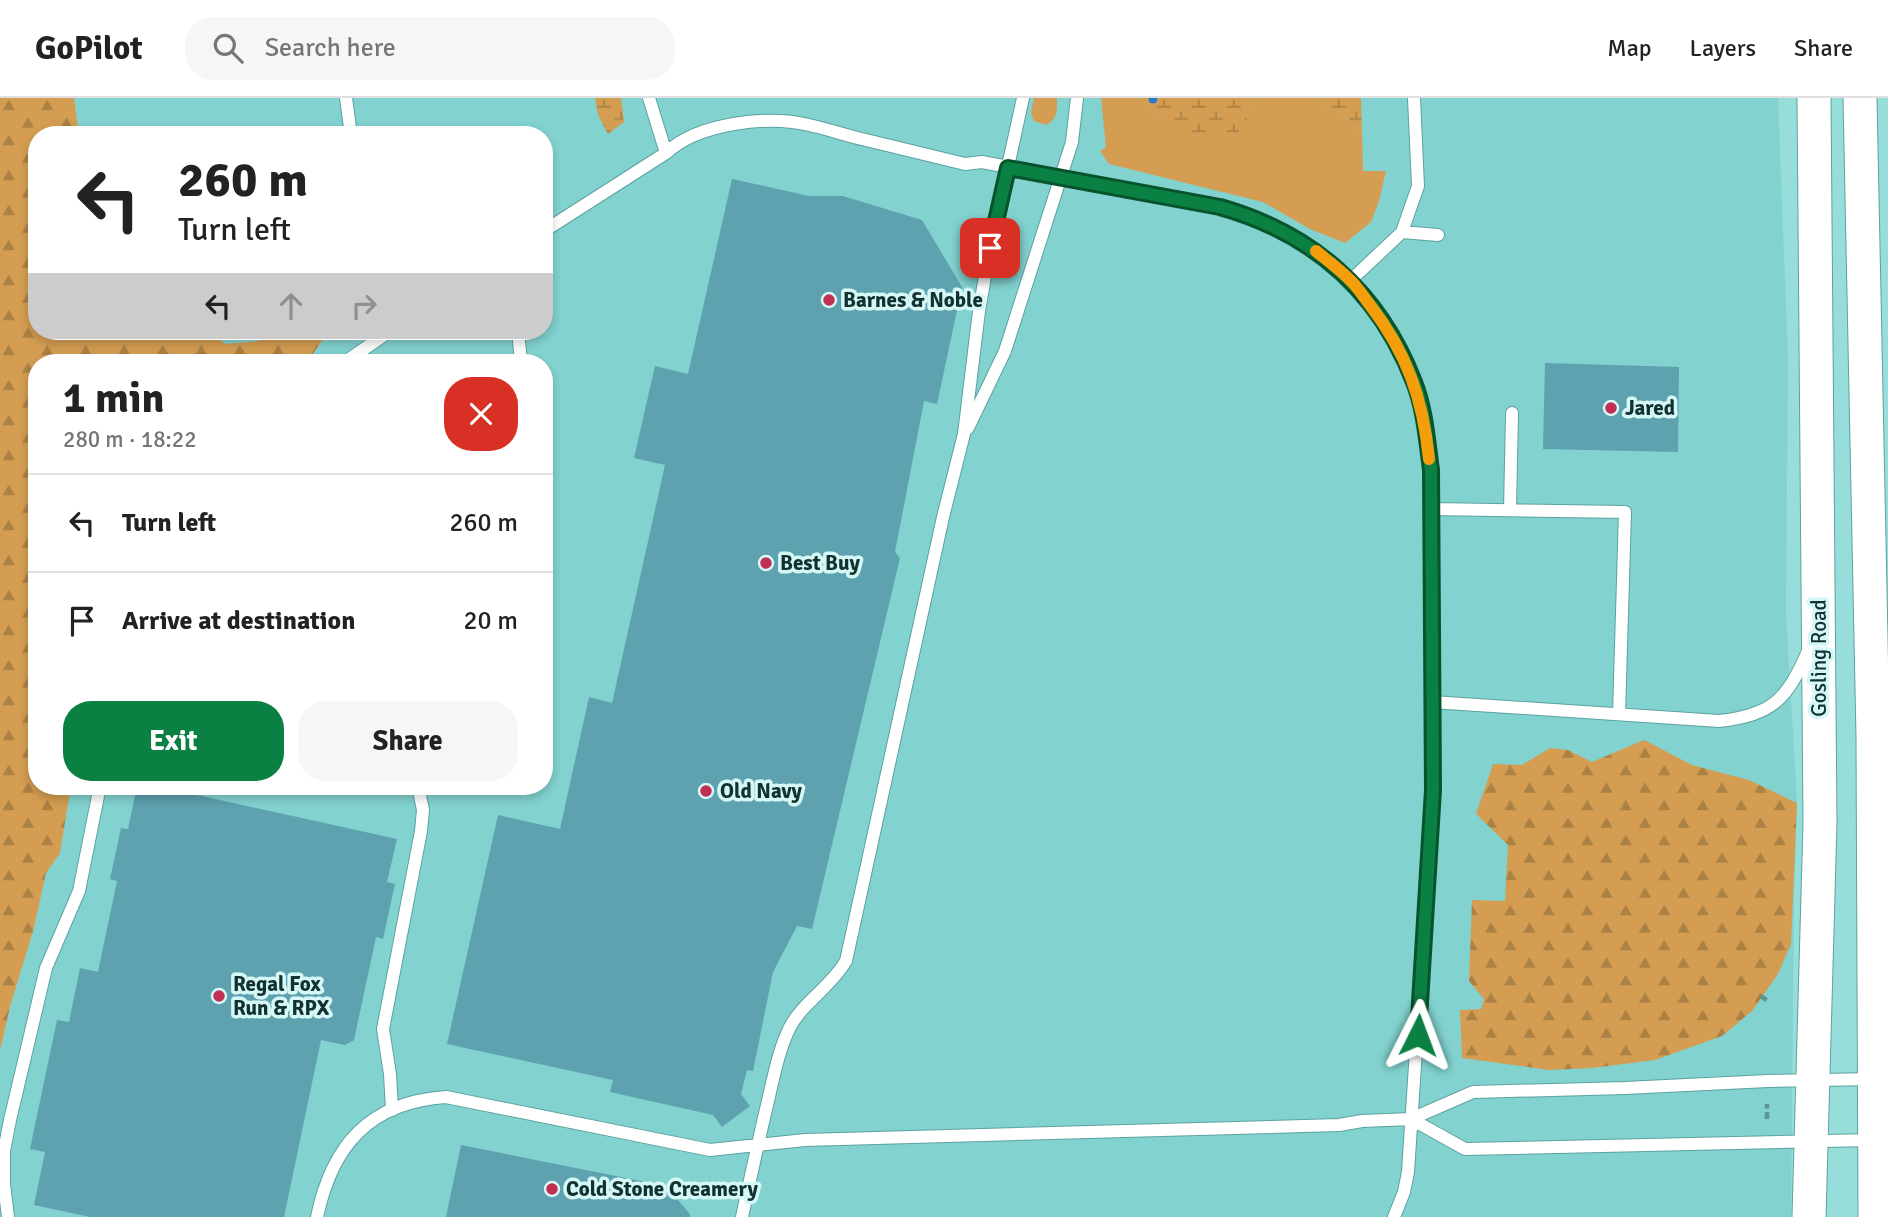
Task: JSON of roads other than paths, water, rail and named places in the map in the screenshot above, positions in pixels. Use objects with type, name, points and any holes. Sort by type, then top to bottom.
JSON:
[{"type":"main road","name":"Gosling Road","points":[[1809,1217],[1820,822],[1814,98]]},
{"type":"main road","points":[[1860,98],[1873,737],[1875,1217]]},
{"type":"lane","points":[[346,98],[350,126]]},
{"type":"lane","points":[[649,98],[666,153]]},
{"type":"lane","points":[[742,1217],[774,1079],[791,1026],[802,1009],[838,975],[846,961],[940,527],[964,434],[979,311],[1023,98]]},
{"type":"lane","points":[[964,434],[1005,351],[1072,142],[1077,98]]},
{"type":"lane","points":[[1351,280],[1402,232],[1418,186],[1414,98]]},
{"type":"lane","points":[[553,225],[676,144],[706,131],[739,123],[774,121],[807,124],[965,164],[982,162],[1220,207],[1253,217],[1294,237],[1351,280],[1383,323],[1401,352],[1415,383],[1426,428],[1431,470],[1431,830],[1408,1172],[1404,1192],[1394,1217]]},
{"type":"lane","points":[[1402,232],[1438,235]]},
{"type":"lane","points":[[357,354],[377,340]]},
{"type":"lane","points":[[1510,510],[1512,413]]},
{"type":"lane","points":[[1431,509],[1625,512],[1619,714]]},
{"type":"lane","points":[[1432,702],[1719,721],[1745,718],[1772,705],[1794,682],[1820,622]]},
{"type":"lane","points":[[8,1217],[4,1151],[10,1120],[46,968],[79,891],[98,795]]},
{"type":"lane","points":[[391,1110],[390,1074],[383,1029],[421,831],[423,810],[420,795]]},
{"type":"lane","points":[[317,1217],[323,1187],[344,1149],[358,1133],[375,1119],[410,1102],[446,1097],[710,1150],[805,1140],[1339,1125],[1411,1119],[1473,1092],[1875,1079]]},
{"type":"lane","points":[[1411,1119],[1465,1149],[1876,1140]]},
{"type":"place","name":"Barnes & Noble","points":[[829,300]]},
{"type":"place","name":"Jared","points":[[1611,408]]},
{"type":"place","name":"Best Buy","points":[[766,563]]},
{"type":"place","name":"Old Navy","points":[[706,791]]},
{"type":"place","name":"Regal Fox Run & RPX","points":[[219,996]]},
{"type":"place","name":"Cold Stone Creamery","points":[[552,1189]]}]
